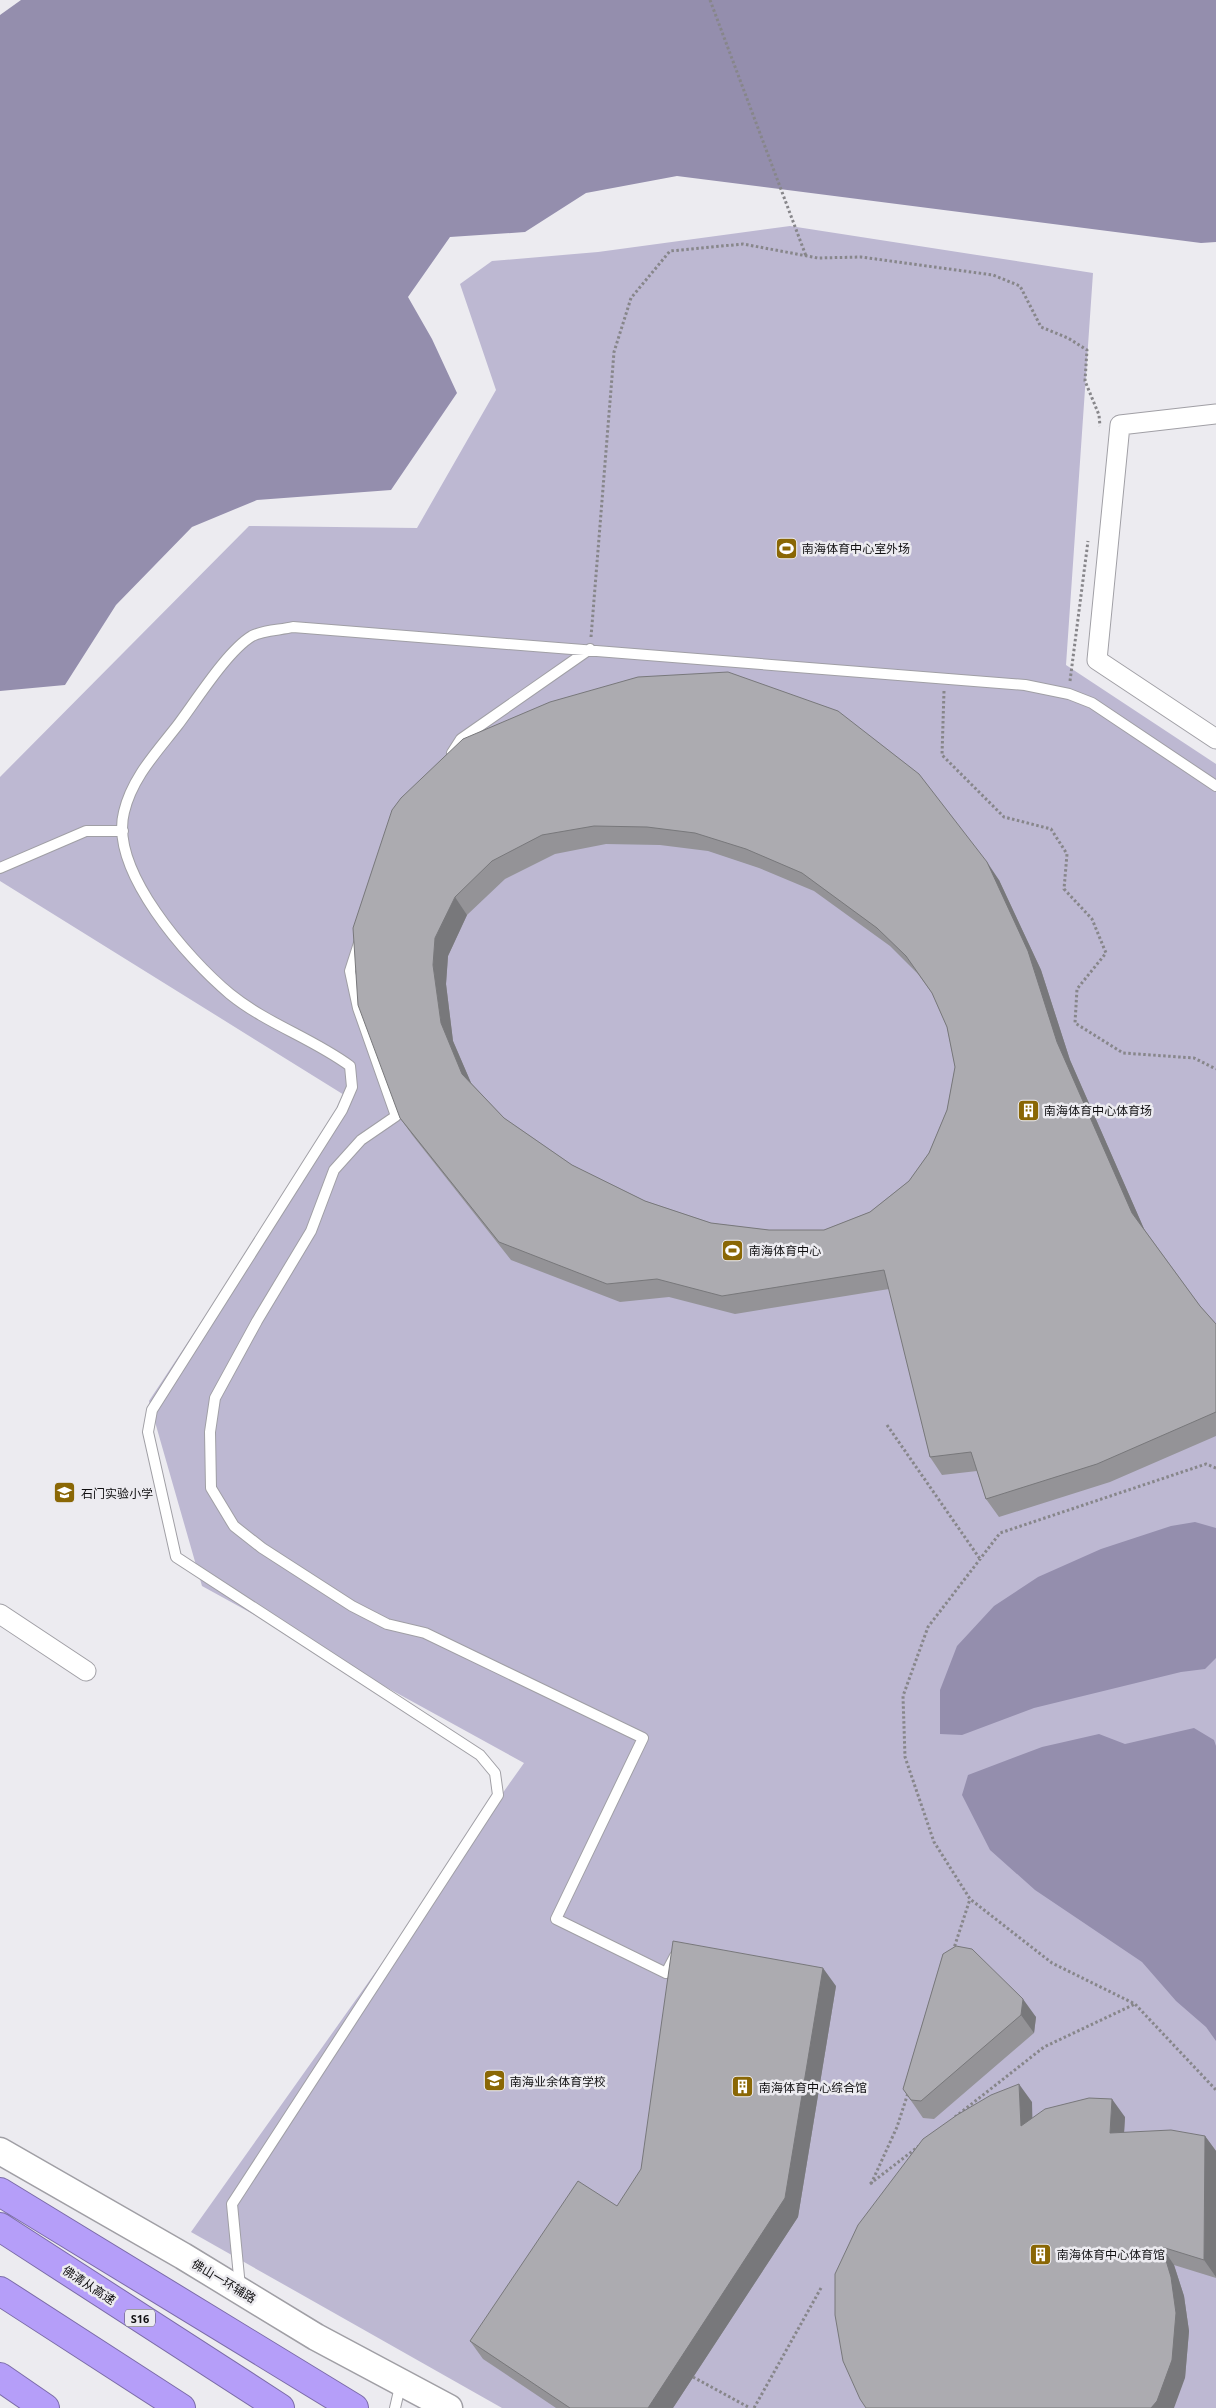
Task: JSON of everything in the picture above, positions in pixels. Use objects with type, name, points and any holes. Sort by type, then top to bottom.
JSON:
[{"type":"highway","points":[[0,2192],[354,2408]]},
{"type":"highway","name":"佛清从高速","points":[[0,2227],[280,2408]]},
{"type":"highway","points":[[0,2291],[181,2408]]},
{"type":"highway","points":[[0,2378],[45,2408]]},
{"type":"main road","name":"佛山一环辅路","points":[[0,2151],[316,2337],[449,2408]]},
{"type":"main road","points":[[0,2394],[32,2408]]},
{"type":"street","points":[[1216,414],[1120,425],[1097,660],[1216,739]]},
{"type":"street","points":[[0,1614],[86,1670]]},
{"type":"lane","points":[[240,2291],[232,2204],[498,1795],[495,1773],[480,1755],[176,1556],[148,1432],[152,1410],[342,1110],[352,1087],[350,1066],[330,1051],[270,1021],[230,994],[191,955],[146,899],[124,848],[123,813],[136,779],[230,657],[253,636],[293,627],[590,649],[1025,685],[1069,694],[1092,703],[1216,786]]},
{"type":"lane","points":[[445,762],[462,739],[590,649]]},
{"type":"lane","points":[[0,868],[86,831],[123,831]]},
{"type":"lane","points":[[362,933],[350,971],[358,1008],[396,1116],[361,1140],[334,1170],[310,1231],[257,1321],[215,1398],[210,1432],[210,1488],[234,1526],[262,1548],[352,1606],[387,1624],[425,1633],[643,1738],[556,1919],[666,1973],[675,1956]]},
{"type":"lane","points":[[395,2408],[401,2382]]},
{"type":"path","points":[[710,0],[806,256]]},
{"type":"path","points":[[590,649],[614,352],[631,298],[670,251],[743,244],[818,258],[861,257],[993,275],[1020,286],[1041,327],[1068,338],[1088,350],[1085,381],[1099,415],[1101,429]]},
{"type":"path","points":[[1069,694],[1089,532]]},
{"type":"path","points":[[944,678],[942,756],[1004,817],[1051,829],[1067,854],[1064,889],[1092,919],[1106,953],[1077,989],[1075,1023],[1123,1053],[1194,1058],[1216,1069]]},
{"type":"path","points":[[887,1424],[980,1559]]},
{"type":"path","points":[[1216,1468],[1206,1464],[1000,1533],[928,1627],[903,1696],[905,1758],[934,1842],[970,1899],[1052,1962],[1135,2004],[1216,2090]]},
{"type":"path","points":[[952,1956],[970,1899]]},
{"type":"path","points":[[948,2122],[1044,2047],[1135,2004]]},
{"type":"path","points":[[910,2089],[897,2127],[870,2184],[920,2145]]},
{"type":"path","points":[[754,2408],[821,2288]]},
{"type":"path","points":[[693,2377],[750,2408]]},
{"type":"shaded area","points":[[21,0],[1216,0],[1216,242],[1201,243],[677,176],[586,193],[525,232],[450,237],[408,297],[432,339],[457,393],[391,490],[257,500],[192,527],[116,605],[65,685],[0,691],[0,15]]},
{"type":"shaded area","name":"南海体育中心","points":[[790,226],[1093,273],[1066,665],[1216,764],[1216,2408],[502,2408],[191,2232],[524,1763],[202,1586],[149,1401],[349,1098],[0,881],[0,777],[249,526],[417,528],[496,390],[460,284],[492,261],[598,252]]},
{"type":"shaded area","points":[[1195,1522],[1216,1528],[1216,1658],[1205,1669],[1181,1672],[1034,1708],[962,1735],[940,1734],[940,1690],[957,1646],[994,1606],[1038,1577],[1101,1549],[1171,1526]]},
{"type":"shaded area","points":[[1194,1728],[1214,1740],[1216,1746],[1216,2041],[1206,2027],[1176,2001],[1142,1962],[1035,1890],[990,1850],[962,1795],[968,1775],[1042,1747],[1099,1734],[1125,1744]]},
{"type":"building","name":"南海体育中心体育场","points":[[728,672],[838,711],[919,774],[987,862],[1028,951],[1057,1042],[1132,1213],[1200,1306],[1216,1324],[1216,1412],[1097,1464],[986,1499],[971,1452],[930,1457],[884,1270],[722,1296],[657,1279],[607,1284],[499,1242],[400,1118],[358,1005],[353,928],[392,810],[401,798],[463,739],[550,702],[638,677]],"holes":[[[594,826],[647,827],[695,833],[746,849],[802,873],[877,928],[906,956],[932,993],[947,1027],[955,1067],[947,1110],[929,1153],[909,1181],[870,1212],[824,1230],[769,1230],[711,1223],[645,1201],[572,1165],[504,1118],[462,1074],[441,1023],[433,965],[435,938],[455,897],[492,861],[542,835]]]},
{"type":"building","name":"南海体育中心综合馆","points":[[673,1941],[823,1968],[785,2198],[648,2408],[570,2408],[470,2341],[578,2181],[617,2206],[641,2169]]},
{"type":"building","points":[[956,1946],[972,1949],[1023,1999],[1021,2015],[921,2101],[911,2100],[903,2089],[943,1954]]},
{"type":"building","name":"南海体育中心体育馆","points":[[1019,2084],[1021,2126],[1045,2109],[1089,2098],[1112,2099],[1110,2133],[1171,2130],[1205,2136],[1204,2260],[1162,2247],[1171,2277],[1176,2313],[1172,2360],[1157,2401],[1151,2408],[866,2408],[843,2361],[835,2315],[835,2274],[858,2225],[923,2139],[957,2115],[991,2095]]},
{"type":"place","name":"南海体育中心室外场","points":[[786,548]]},
{"type":"place","name":"南海体育中心体育场","points":[[1028,1110]]},
{"type":"place","name":"南海体育中心","points":[[733,1250]]},
{"type":"place","name":"石门实验小学","points":[[65,1493]]},
{"type":"place","name":"南海业余体育学校","points":[[494,2081]]},
{"type":"place","name":"南海体育中心综合馆","points":[[743,2087]]},
{"type":"place","name":"南海体育中心体育馆","points":[[1041,2254]]}]
